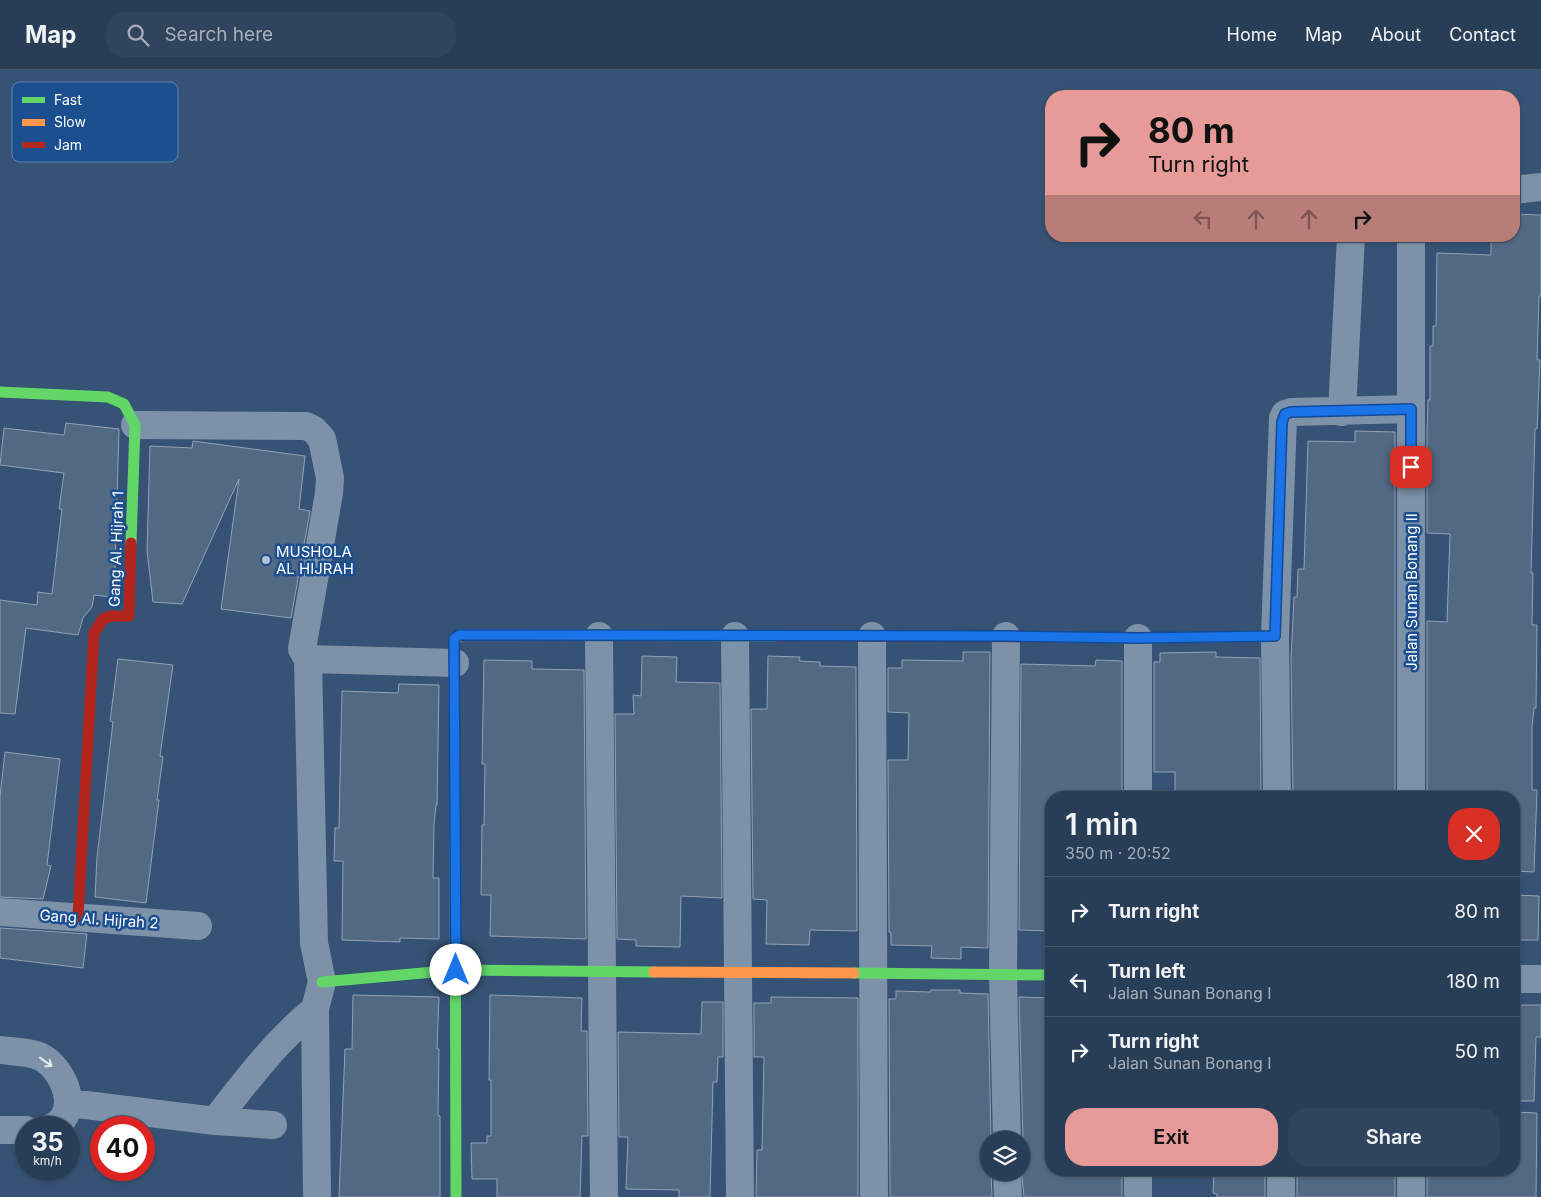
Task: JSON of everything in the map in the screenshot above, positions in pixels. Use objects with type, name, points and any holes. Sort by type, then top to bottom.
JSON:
[{"type":"street","points":[[1520,189],[1541,187]]},
{"type":"street","points":[[1342,412],[1351,242]]},
{"type":"street","name":"Jalan Sunan Bonang II","points":[[1411,242],[1411,791]]},
{"type":"street","name":"Gang Al. Hijrah 1","points":[[0,392],[117,399],[123,401],[128,407],[134,425],[129,616],[102,618],[98,622],[94,633],[78,917]]},
{"type":"street","points":[[1278,791],[1275,636],[1283,418],[1285,414],[1291,412],[1411,409]]},
{"type":"street","points":[[134,425],[306,426],[314,430],[322,439],[328,462],[330,493],[302,649],[308,659],[314,943],[322,982],[315,1009],[317,1197]]},
{"type":"street","points":[[456,1197],[454,639],[459,635],[1138,638],[1275,636]]},
{"type":"street","points":[[600,636],[604,1197]]},
{"type":"street","points":[[735,636],[740,1197]]},
{"type":"street","points":[[872,636],[874,1197]]},
{"type":"street","points":[[1006,636],[1003,975],[1007,1131]]},
{"type":"street","points":[[1138,638],[1138,791]]},
{"type":"street","points":[[308,659],[455,663]]},
{"type":"street","name":"Gang Al. Hijrah 2","points":[[0,912],[198,926]]},
{"type":"street","points":[[322,982],[456,970],[1045,975]]},
{"type":"street","points":[[1520,979],[1541,979]]},
{"type":"street","points":[[215,1121],[273,1049],[300,1021],[315,1009]]},
{"type":"street","points":[[0,1050],[32,1054],[43,1058],[51,1065],[57,1072],[70,1103],[65,1116]]},
{"type":"street","points":[[70,1103],[215,1121],[273,1126]]},
{"type":"street","points":[[0,1130],[15,1130]]},
{"type":"street","points":[[1138,1176],[1138,1197]]},
{"type":"street","points":[[1281,1176],[1281,1197]]},
{"type":"street","points":[[1411,1176],[1411,1197]]},
{"type":"street","points":[[1007,1181],[1008,1197]]},
{"type":"building","points":[[1520,214],[1541,215],[1541,296],[1539,296],[1537,360],[1540,360],[1537,429],[1535,429],[1531,573],[1533,573],[1532,625],[1537,625],[1536,708],[1534,708],[1532,727],[1532,790],[1537,790],[1534,872],[1520,871],[1520,791],[1427,791],[1427,621],[1447,622],[1450,534],[1427,533],[1428,400],[1430,400],[1430,346],[1433,346],[1433,326],[1436,326],[1437,253],[1491,255],[1491,242],[1520,242]]},
{"type":"building","points":[[66,423],[119,429],[115,568],[111,597],[94,595],[92,607],[83,618],[78,635],[26,628],[15,714],[0,713],[0,600],[37,605],[38,592],[52,594],[62,509],[59,509],[64,473],[0,465],[4,428],[64,435]]},
{"type":"building","points":[[1355,431],[1395,432],[1395,791],[1293,791],[1291,659],[1294,597],[1297,597],[1298,569],[1304,569],[1308,441],[1355,442]]},
{"type":"building","points":[[193,441],[305,456],[299,509],[310,511],[291,618],[221,609],[239,479],[182,604],[153,602],[147,551],[150,446],[192,448]]},
{"type":"building","points":[[963,652],[990,652],[988,948],[961,947],[961,959],[931,958],[932,946],[891,945],[891,933],[889,932],[888,760],[908,760],[909,713],[888,712],[888,668],[902,668],[902,660],[963,661]]},
{"type":"building","points":[[1216,652],[1216,657],[1260,658],[1261,791],[1175,791],[1175,772],[1154,772],[1154,662],[1160,662],[1160,653]]},
{"type":"building","points":[[642,656],[677,657],[676,682],[720,683],[722,898],[681,896],[680,947],[636,946],[636,940],[617,939],[615,714],[634,714],[633,695],[641,696]]},
{"type":"building","points":[[768,656],[800,657],[799,661],[820,662],[820,666],[856,667],[857,931],[810,930],[809,945],[766,944],[767,900],[753,899],[751,709],[767,709]]},
{"type":"building","points":[[118,659],[173,665],[160,756],[163,757],[157,800],[159,800],[146,903],[95,897],[97,857],[113,722],[110,721]]},
{"type":"building","points":[[484,660],[532,661],[532,669],[584,670],[586,939],[490,936],[491,895],[481,895],[485,764],[482,764]]},
{"type":"building","points":[[1096,660],[1122,661],[1122,791],[1045,791],[1045,931],[1019,930],[1021,664],[1095,666]]},
{"type":"building","points":[[399,684],[439,685],[437,805],[434,825],[433,878],[439,878],[439,939],[400,938],[400,942],[342,940],[343,861],[334,861],[335,828],[339,828],[342,691],[398,693]]},
{"type":"building","points":[[5,752],[60,759],[47,865],[51,866],[43,899],[0,897],[0,796]]},
{"type":"building","points":[[1520,895],[1539,896],[1538,940],[1520,940]]},
{"type":"building","points":[[0,928],[87,934],[83,968],[0,958]]},
{"type":"building","points":[[931,990],[960,990],[960,993],[988,994],[991,1131],[980,1131],[980,1181],[991,1181],[992,1197],[890,1197],[889,999],[896,999],[896,991],[930,992]]},
{"type":"building","points":[[353,995],[439,997],[437,1049],[439,1049],[440,1197],[339,1197],[345,1049],[352,1049]]},
{"type":"building","points":[[490,995],[582,998],[581,1031],[587,1031],[588,1136],[582,1136],[580,1197],[497,1197],[497,1179],[472,1179],[471,1143],[487,1143],[487,1136],[491,1136],[491,1080],[489,1080]]},
{"type":"building","points":[[771,997],[858,998],[858,1197],[756,1197],[757,1150],[762,1150],[764,1057],[754,1057],[754,1003],[771,1003]]},
{"type":"building","points":[[1019,997],[1045,998],[1045,1176],[1122,1176],[1122,1197],[1024,1197],[1022,1181],[1030,1181],[1030,1131],[1023,1131]]},
{"type":"building","points":[[702,1002],[723,1002],[723,1057],[718,1057],[717,1082],[713,1082],[710,1197],[679,1197],[679,1190],[626,1189],[628,1137],[619,1137],[618,1032],[701,1034]]},
{"type":"building","points":[[1520,1005],[1541,1005],[1541,1037],[1536,1037],[1534,1101],[1520,1101]]},
{"type":"building","points":[[1520,1112],[1537,1113],[1536,1197],[1427,1197],[1427,1176],[1520,1176]]},
{"type":"building","points":[[1214,1176],[1265,1176],[1265,1197],[1217,1197],[1217,1194],[1213,1193]]},
{"type":"building","points":[[1297,1176],[1395,1176],[1395,1197],[1297,1197]]},
{"type":"traffic: fast","points":[[0,392],[108,397],[124,404],[135,425],[131,543]]},
{"type":"traffic: fast","points":[[533,635],[776,636]]},
{"type":"traffic: fast","points":[[1066,637],[1275,636]]},
{"type":"traffic: fast","points":[[455,816],[456,1197]]},
{"type":"traffic: fast","points":[[322,982],[456,970],[654,972]]},
{"type":"traffic: fast","points":[[854,973],[1045,975]]},
{"type":"traffic: slow","points":[[455,816],[454,639],[462,635],[533,635]]},
{"type":"traffic: slow","points":[[654,972],[854,973]]},
{"type":"traffic: jam","points":[[78,917],[94,633],[103,619],[111,616],[129,616],[131,543]]},
{"type":"traffic: jam","points":[[776,636],[1066,637]]},
{"type":"place","name":"MUSHOLA AL HIJRAH","points":[[266,560]]},
{"type":"route","points":[[456,970],[454,639],[456,636],[1006,636],[1138,638],[1275,636],[1282,422],[1285,414],[1291,412],[1411,409],[1411,467]]}]
